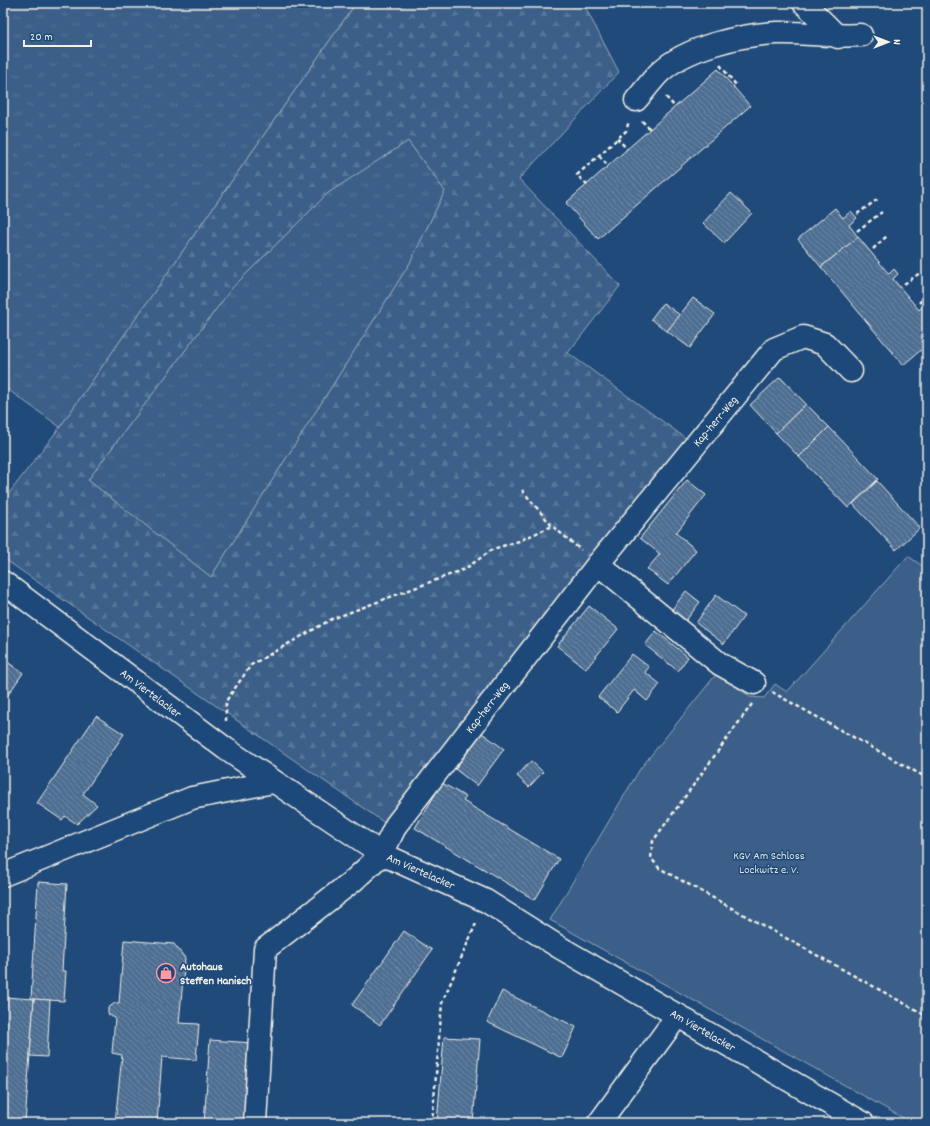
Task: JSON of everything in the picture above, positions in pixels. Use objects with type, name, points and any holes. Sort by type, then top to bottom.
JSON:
[{"type":"street","points":[[804,3],[838,37]]},
{"type":"street","points":[[636,100],[661,71],[687,55],[732,39],[776,33],[838,37],[861,35]]},
{"type":"street","name":"Kap-herr-Weg","points":[[382,854],[396,825],[598,564],[774,349],[803,337],[825,344],[851,372]]},
{"type":"street","points":[[598,564],[720,664],[754,682]]},
{"type":"street","name":"Am Viertelacker","points":[[3,582],[226,749],[382,854],[486,901],[559,947],[678,1015],[835,1116],[863,1123]]},
{"type":"street","points":[[3,875],[192,798],[273,782]]},
{"type":"street","points":[[255,1123],[265,949],[354,880],[382,854]]},
{"type":"street","points":[[599,1123],[678,1015]]},
{"type":"path","points":[[706,48],[736,85],[733,87]]},
{"type":"path","points":[[587,185],[578,175],[626,131],[636,100]]},
{"type":"path","points":[[617,138],[627,149]]},
{"type":"path","points":[[599,156],[608,166]]},
{"type":"path","points":[[857,214],[878,199]]},
{"type":"path","points":[[857,231],[882,212]]},
{"type":"path","points":[[873,249],[888,236]]},
{"type":"path","points":[[904,284],[920,273]]},
{"type":"path","points":[[919,303],[927,295]]},
{"type":"path","points":[[522,490],[552,526],[598,564]]},
{"type":"path","points":[[226,749],[226,702],[251,666],[332,619],[465,569],[493,549],[519,541],[552,526]]},
{"type":"path","points":[[754,682],[927,778]]},
{"type":"path","points":[[754,682],[756,696],[753,703],[653,841],[651,858],[658,868],[927,1016]]},
{"type":"path","points":[[432,1123],[442,1003],[486,901]]},
{"type":"green space","points":[[3,3],[342,3],[353,7],[60,427],[3,386]]},
{"type":"green space","points":[[356,3],[583,3],[619,72],[519,179],[620,286],[568,353],[687,439],[389,826],[3,558],[3,501],[60,427]],"holes":[[[408,141],[445,191],[410,263],[211,577],[88,480],[232,288],[328,193]]]},
{"type":"green space","points":[[408,141],[445,191],[410,263],[211,577],[88,480],[232,288],[328,193]]},
{"type":"green space","name":"KGV Am Schloss Lockwitz e. V.","points":[[908,556],[927,569],[927,1123],[912,1123],[550,920],[640,769],[718,672],[750,697],[764,698],[775,684],[787,692]]},
{"type":"building","points":[[718,69],[750,106],[598,239],[566,203]]},
{"type":"building","points":[[731,193],[752,213],[724,243],[703,223]]},
{"type":"building","points":[[835,208],[843,218],[851,211],[857,218],[849,225],[858,237],[821,267],[798,239]]},
{"type":"building","points":[[858,237],[889,274],[894,269],[898,274],[893,279],[919,310],[924,305],[927,308],[927,316],[925,317],[927,319],[927,345],[903,365],[821,267]]},
{"type":"building","points":[[693,298],[715,314],[690,348],[667,331]]},
{"type":"building","points":[[663,303],[680,315],[667,331],[651,319]]},
{"type":"building","points":[[780,377],[806,404],[776,433],[750,405]]},
{"type":"building","points":[[806,404],[829,427],[799,457],[776,433]]},
{"type":"building","points":[[829,427],[878,479],[848,508],[799,457]]},
{"type":"building","points":[[687,480],[706,495],[676,533],[696,550],[668,585],[647,569],[660,554],[640,538]]},
{"type":"building","points":[[877,481],[920,528],[896,550],[853,504]]},
{"type":"building","points":[[686,591],[700,602],[684,623],[670,612]]},
{"type":"building","points":[[716,595],[744,616],[724,644],[696,623]]},
{"type":"building","points":[[589,606],[618,629],[586,669],[557,646]]},
{"type":"building","points":[[656,631],[688,657],[678,671],[645,645]]},
{"type":"building","points":[[632,654],[649,667],[645,672],[660,684],[647,701],[634,690],[617,712],[598,697]]},
{"type":"building","points":[[3,659],[23,673],[3,702]]},
{"type":"building","points":[[96,716],[124,734],[83,794],[97,805],[77,824],[65,816],[62,820],[37,803]]},
{"type":"building","points":[[482,733],[504,749],[477,786],[455,769]]},
{"type":"building","points":[[531,761],[543,772],[529,787],[517,776]]},
{"type":"building","points":[[442,783],[466,797],[463,801],[559,859],[535,900],[415,828]]},
{"type":"building","points":[[38,882],[67,884],[62,971],[66,971],[64,1001],[31,999]]},
{"type":"building","points":[[404,931],[432,950],[380,1025],[352,1005]]},
{"type":"building","points":[[124,940],[174,944],[185,958],[179,1023],[199,1024],[196,1060],[162,1057],[157,1123],[115,1123],[122,1055],[112,1053],[115,1018],[108,1014],[108,1008],[115,1003],[119,1003]]},
{"type":"building","points":[[502,991],[576,1027],[562,1058],[487,1022]]},
{"type":"building","points":[[3,997],[34,999],[25,1123],[3,1123]]},
{"type":"building","points":[[34,999],[50,1000],[47,1057],[30,1056]]},
{"type":"building","points":[[444,1037],[480,1039],[473,1123],[437,1123]]},
{"type":"building","points":[[210,1040],[253,1043],[247,1123],[204,1123]]},
{"type":"place","name":"Autohaus Steffen Hanisch","points":[[166,973]]}]
